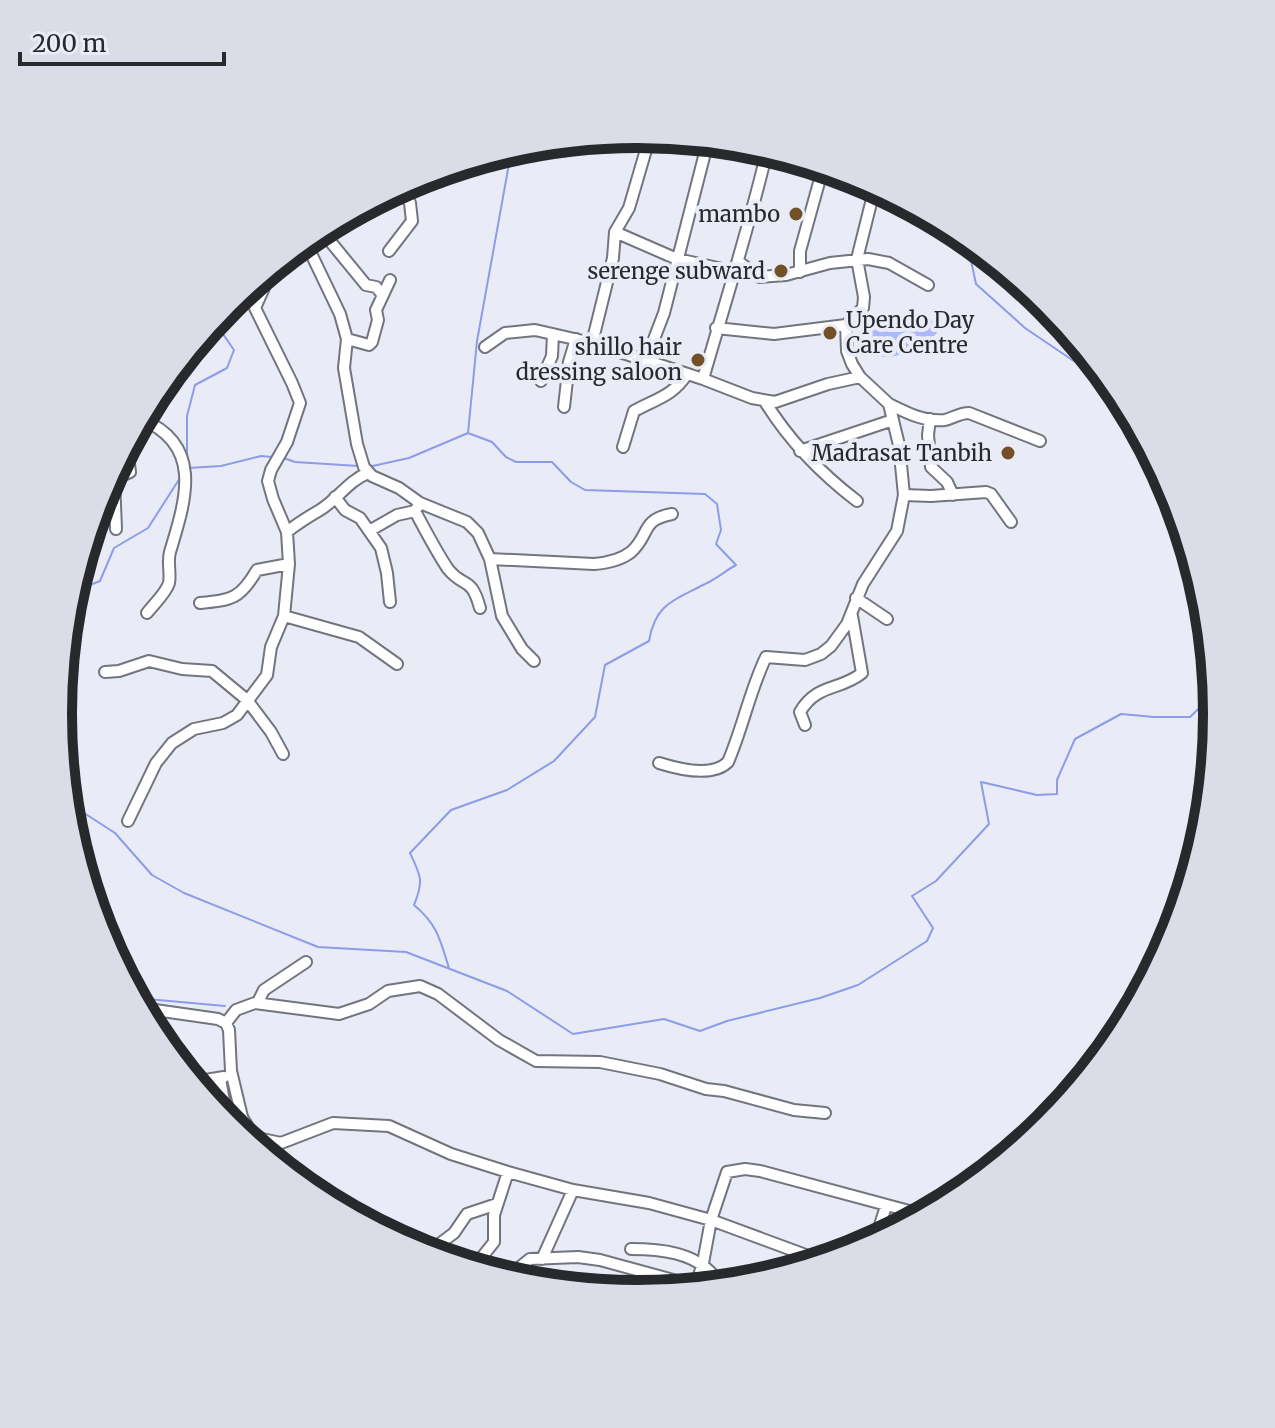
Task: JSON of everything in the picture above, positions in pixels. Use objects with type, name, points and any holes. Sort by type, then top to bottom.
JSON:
[{"type":"street","points":[[592,343],[613,258],[615,232],[629,208],[646,148]]},
{"type":"street","points":[[646,360],[664,313],[705,153]]},
{"type":"street","points":[[703,379],[764,163]]},
{"type":"street","points":[[800,272],[800,251],[820,179]]},
{"type":"street","points":[[389,251],[412,221],[407,198]]},
{"type":"street","points":[[716,328],[774,334],[846,325],[863,308],[857,259],[872,200]]},
{"type":"street","points":[[615,232],[677,259],[737,267],[759,277],[800,272],[857,259],[889,263],[928,285]]},
{"type":"street","points":[[329,240],[366,285],[376,287],[382,294]]},
{"type":"street","points":[[310,253],[340,314],[347,339],[344,368],[357,444],[368,473],[399,488],[418,507],[448,568],[475,590],[480,608]]},
{"type":"street","points":[[347,339],[369,345],[372,342],[378,320],[376,310],[390,280]]},
{"type":"street","points":[[128,821],[156,763],[172,743],[194,729],[237,715],[267,675],[271,647],[284,616],[289,564],[287,532],[268,481],[287,442],[300,403],[255,308],[262,291]]},
{"type":"street","points":[[846,325],[847,351],[860,377],[889,404],[911,415],[930,419],[947,420],[969,413],[1040,441]]},
{"type":"street","points":[[485,347],[505,333],[518,330],[553,334],[646,360],[752,398],[775,402],[860,377]]},
{"type":"street","points":[[541,381],[552,356],[553,334]]},
{"type":"street","points":[[564,407],[569,362],[576,339]]},
{"type":"street","points":[[623,447],[634,411],[671,393],[687,374]]},
{"type":"street","points":[[764,400],[800,451],[827,478],[857,501]]},
{"type":"street","points":[[659,763],[700,771],[724,766],[746,716],[752,689],[766,657],[805,660],[821,654],[831,646],[852,614],[856,598],[897,531],[904,495],[899,445],[889,404]]},
{"type":"street","points":[[930,419],[929,460],[933,470],[947,482],[953,495]]},
{"type":"street","points":[[800,451],[893,420]]},
{"type":"street","points":[[147,613],[168,585],[168,559],[183,510],[186,485],[185,462],[178,448],[151,426]]},
{"type":"street","points":[[287,532],[368,473]]},
{"type":"street","points":[[904,495],[991,494],[1011,522]]},
{"type":"street","points":[[335,497],[345,510],[360,518],[384,554],[390,602]]},
{"type":"street","points":[[114,500],[116,529]]},
{"type":"street","points":[[369,531],[418,507],[467,522],[483,541],[490,559],[502,616],[522,649],[534,661]]},
{"type":"street","points":[[490,559],[608,562],[633,550],[651,521],[672,514]]},
{"type":"street","points":[[200,603],[232,597],[246,589],[257,570],[289,564]]},
{"type":"street","points":[[856,598],[887,619]]},
{"type":"street","points":[[805,725],[800,712],[815,693],[862,673],[852,614]]},
{"type":"street","points":[[284,616],[359,637],[397,664]]},
{"type":"street","points":[[105,672],[119,671],[149,661],[182,669],[207,669],[247,700],[283,754]]},
{"type":"street","points":[[258,1002],[264,990],[306,962]]},
{"type":"street","points":[[226,1023],[236,1010],[258,1002],[339,1014],[369,1004],[388,991],[420,986],[438,994],[499,1040],[536,1061],[600,1062],[660,1074],[706,1089],[794,1110],[825,1113]]},
{"type":"street","points":[[156,1010],[218,1019],[226,1023],[231,1071],[244,1120]]},
{"type":"street","points":[[207,1080],[220,1079],[231,1071]]},
{"type":"street","points":[[220,1079],[224,1099]]},
{"type":"street","points":[[266,1140],[281,1143],[333,1123],[399,1129],[451,1154],[508,1172],[573,1190],[649,1203],[711,1220],[803,1254]]},
{"type":"street","points":[[699,1276],[711,1220],[727,1172],[735,1169],[760,1171],[907,1211]]},
{"type":"street","points":[[482,1257],[494,1242],[492,1229],[497,1204],[508,1172]]},
{"type":"street","points":[[542,1259],[573,1190]]},
{"type":"street","points":[[440,1243],[454,1233],[467,1214],[497,1204]]},
{"type":"street","points":[[880,1224],[886,1206]]},
{"type":"street","points":[[631,1249],[658,1249],[703,1263],[713,1275]]},
{"type":"street","points":[[521,1268],[523,1262],[530,1259],[589,1258],[665,1279]]},
{"type":"shaded area","points":[[922,311],[941,328],[929,342],[920,342],[895,356],[867,354],[870,332],[886,321],[904,328]]},
{"type":"waterway","points":[[368,467],[409,458],[468,433],[477,341],[509,164]]},
{"type":"waterway","points":[[970,257],[976,284],[1025,328],[1085,369]]},
{"type":"waterway","points":[[187,458],[187,416],[195,385],[227,368],[234,350],[221,331]]},
{"type":"waterway","points":[[449,968],[433,926],[414,905],[420,879],[410,853],[451,810],[507,790],[554,761],[595,717],[605,665],[649,641],[656,619],[667,605],[736,565],[716,544],[721,530],[717,504],[705,494],[585,490],[571,482],[552,462],[516,462],[506,457],[492,442],[468,433]]},
{"type":"waterway","points":[[188,468],[221,466],[261,456],[272,457]]},
{"type":"waterway","points":[[281,457],[295,462],[358,466]]},
{"type":"waterway","points":[[87,586],[100,581],[114,548],[148,528],[180,478]]},
{"type":"waterway","points":[[81,811],[115,833],[152,875],[184,893],[318,947],[406,952],[507,991],[573,1034],[664,1019],[700,1031],[858,985],[927,941],[933,928],[912,896],[936,881],[989,824],[981,782],[1037,795],[1057,794],[1057,780],[1075,739],[1121,714],[1190,717],[1203,705]]},
{"type":"waterway","points":[[149,999],[225,1006]]},
{"type":"place","name":"mambo","points":[[796,214]]},
{"type":"place","name":"serenge subward","points":[[781,271]]},
{"type":"place","name":"Upendo Day Care Centre","points":[[830,333]]},
{"type":"place","name":"shillo hair dressing saloon","points":[[698,360]]},
{"type":"place","name":"Madrasat Tanbih","points":[[1008,453]]}]
